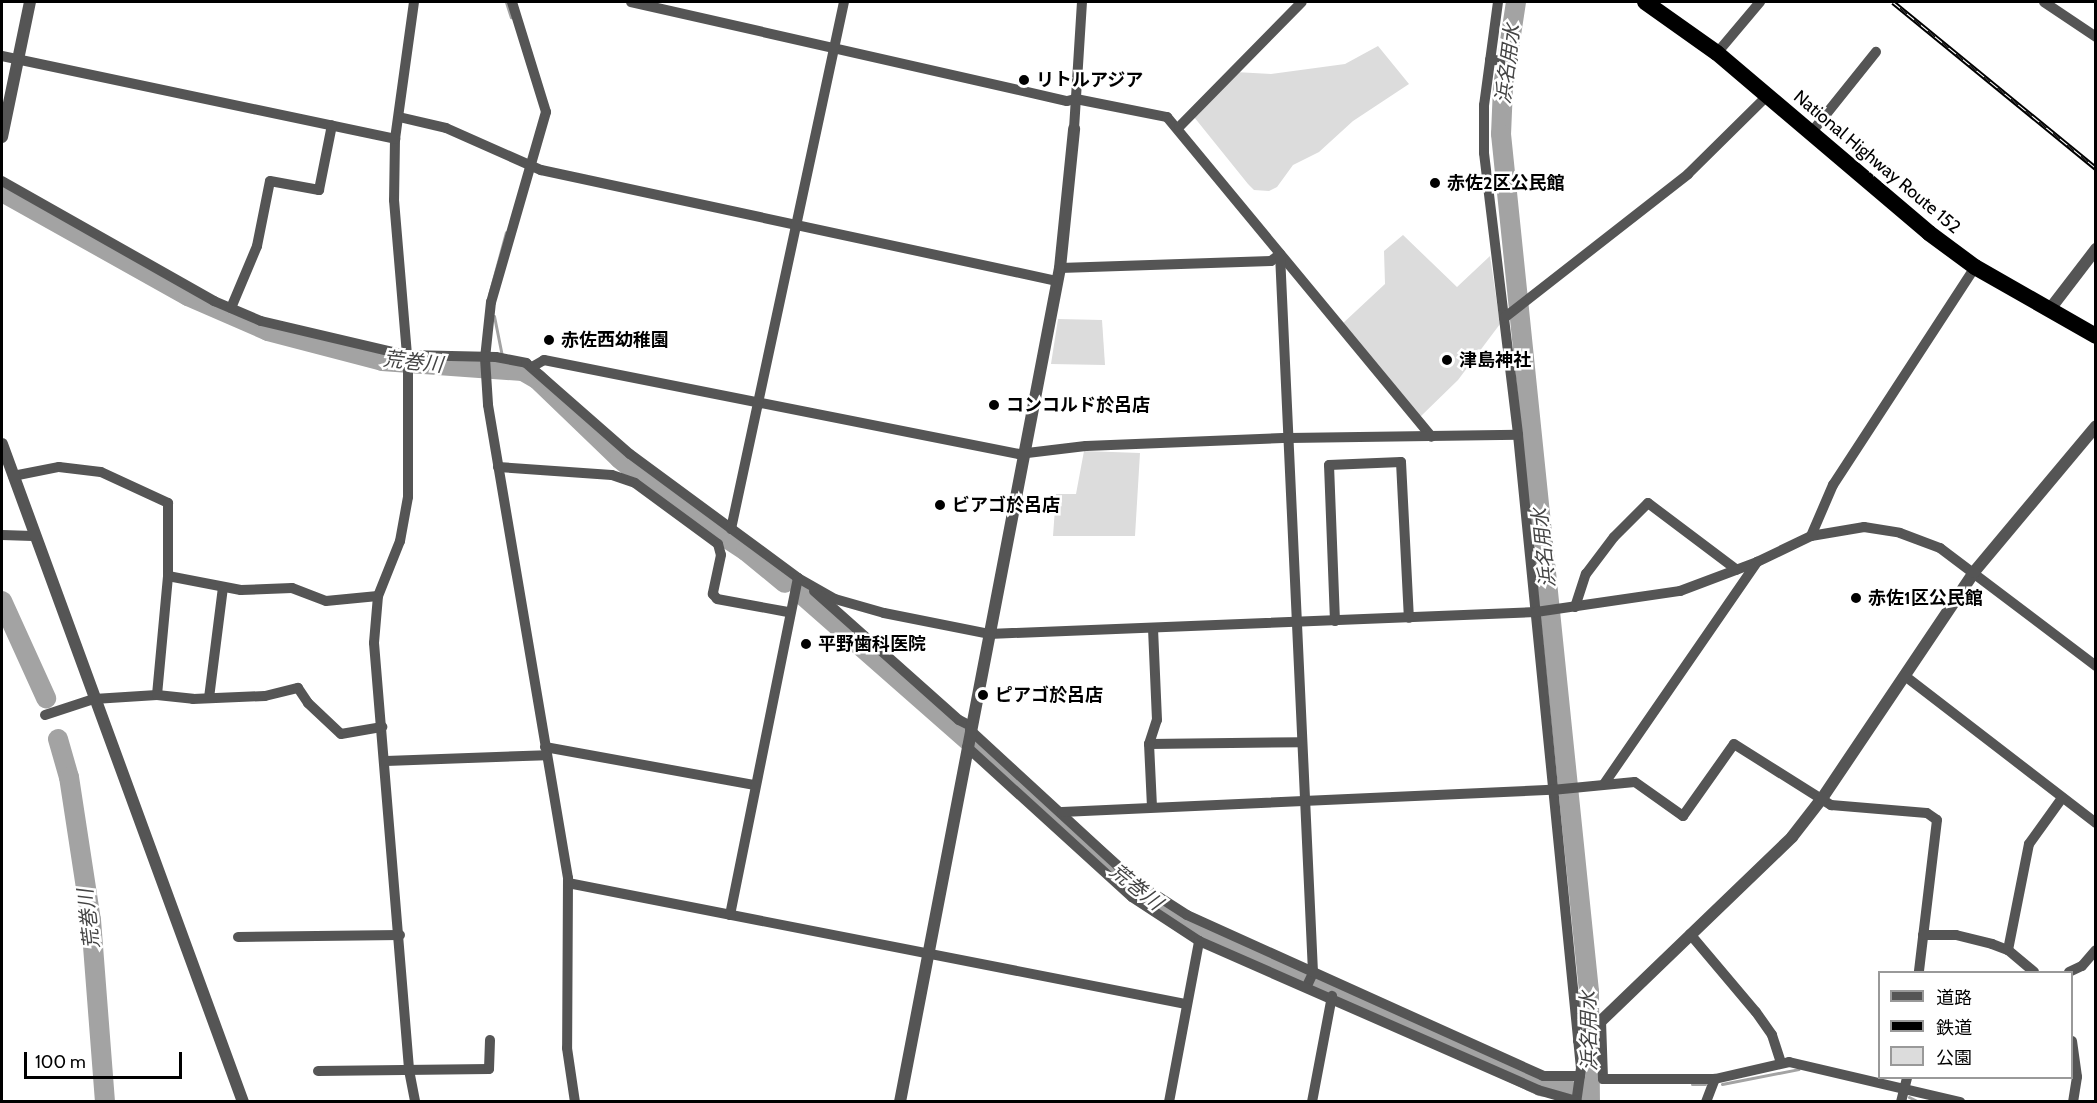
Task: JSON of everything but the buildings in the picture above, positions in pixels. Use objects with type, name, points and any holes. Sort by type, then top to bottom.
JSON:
[{"type":"highway","name":"National Highway Route 152","points":[[1646,2],[1717,53],[1880,194],[1975,267],[2096,336]]},
{"type":"street","points":[[2,137],[30,2]]},
{"type":"street","points":[[414,2],[395,139],[394,200],[407,360],[405,522],[378,596],[374,643],[386,761],[409,1070],[416,1101]]},
{"type":"street","points":[[512,2],[546,112],[491,302],[485,358],[498,467],[567,883],[567,1048],[575,1101]]},
{"type":"street","points":[[631,2],[834,50],[1067,100],[1076,99],[1167,117],[1179,127],[1280,254],[1432,437]]},
{"type":"street","points":[[731,529],[844,2]]},
{"type":"street","points":[[900,1101],[1060,268],[1074,129],[1082,2]]},
{"type":"street","points":[[1179,127],[1302,2]]},
{"type":"street","points":[[969,736],[1062,812],[1134,881],[1187,915],[1310,980],[1332,996],[1538,1090],[1576,1101],[1580,1076],[1578,1041],[1555,790],[1508,316],[1484,153],[1484,105],[1494,61],[1498,2]]},
{"type":"street","points":[[1717,53],[1761,2]]},
{"type":"street","points":[[2044,2],[2096,37]]},
{"type":"street","points":[[1811,133],[1876,52]]},
{"type":"street","points":[[2,56],[395,139]]},
{"type":"street","points":[[1494,61],[1513,61]]},
{"type":"street","points":[[1508,316],[1688,174],[1767,96]]},
{"type":"street","points":[[399,117],[430,123],[474,138],[532,166],[1057,281]]},
{"type":"street","points":[[231,308],[257,246],[270,181],[319,190],[332,125]]},
{"type":"street","points":[[2,181],[231,308],[261,321],[407,360],[512,358],[532,367],[630,454],[798,579],[852,604],[988,634],[1153,630],[1537,611],[1680,591],[1757,562],[1811,536],[1864,527],[1900,533],[1940,548],[2096,666]]},
{"type":"street","points":[[2050,309],[2096,249]]},
{"type":"street","points":[[1060,268],[1271,261],[1280,254]]},
{"type":"street","points":[[1280,254],[1299,622],[1310,980]]},
{"type":"street","points":[[1811,536],[1833,485],[1975,267]]},
{"type":"street","points":[[532,367],[544,360],[1019,454],[1289,438],[1518,435]]},
{"type":"street","points":[[1578,1041],[1792,837],[1823,797],[1974,572],[2096,426]]},
{"type":"street","points":[[2,444],[33,536],[243,1101]]},
{"type":"street","points":[[1335,621],[1329,465],[1401,462],[1409,618]]},
{"type":"street","points":[[14,476],[59,467],[100,472],[168,503],[168,576],[158,695]]},
{"type":"street","points":[[498,467],[612,475],[635,483],[718,544],[721,555],[713,594],[717,599],[788,612]]},
{"type":"street","points":[[1575,607],[1586,574],[1614,537],[1648,503],[1737,570]]},
{"type":"street","points":[[2,535],[33,536]]},
{"type":"street","points":[[1604,784],[1757,562]]},
{"type":"street","points":[[168,576],[241,590],[292,588],[326,601],[378,596]]},
{"type":"street","points":[[730,915],[788,612],[798,579]]},
{"type":"street","points":[[808,585],[959,720],[969,736],[1132,897],[1199,941],[1310,980],[1543,1076],[1580,1076]]},
{"type":"street","points":[[209,698],[223,587]]},
{"type":"street","points":[[1152,807],[1149,744],[1157,720],[1153,630]]},
{"type":"street","points":[[1905,676],[2096,824]]},
{"type":"street","points":[[45,715],[94,699],[158,695],[209,698],[265,696],[298,688],[308,703],[341,734],[382,727]]},
{"type":"street","points":[[1149,744],[1302,742]]},
{"type":"street","points":[[1062,812],[1555,790],[1635,782],[1683,816],[1734,744],[1837,807],[1927,813],[1937,820],[1919,971]]},
{"type":"street","points":[[386,761],[546,751],[754,785]]},
{"type":"street","points":[[2008,950],[2029,844],[2062,798]]},
{"type":"street","points":[[567,883],[1186,1004]]},
{"type":"street","points":[[1690,934],[1772,1035],[1781,1063]]},
{"type":"street","points":[[238,937],[400,935]]},
{"type":"street","points":[[1923,935],[1968,937],[2008,950],[2033,971]]},
{"type":"street","points":[[1169,1101],[1199,941]]},
{"type":"street","points":[[2071,971],[2082,966],[2096,950]]},
{"type":"street","points":[[1312,1101],[1332,996]]},
{"type":"street","points":[[1600,1021],[1603,1078],[1715,1079],[1751,1074],[1781,1063],[1812,1065],[1878,1078]]},
{"type":"street","points":[[318,1071],[489,1069],[490,1040]]},
{"type":"street","points":[[2073,1048],[2077,1077],[2073,1101]]},
{"type":"street","points":[[1706,1101],[1715,1079]]},
{"type":"street","points":[[1886,1079],[1907,1083],[1960,1101]]},
{"type":"street","points":[[1901,1101],[1907,1083]]},
{"type":"green space","points":[[1378,46],[1409,84],[1353,121],[1319,152],[1293,165],[1277,187],[1269,191],[1254,190],[1194,117],[1235,72],[1271,74],[1345,64]]},
{"type":"green space","points":[[1403,235],[1457,287],[1490,256],[1500,324],[1458,380],[1419,418],[1341,325],[1385,284],[1384,251]]},
{"type":"green space","points":[[1058,319],[1102,320],[1105,365],[1051,364]]},
{"type":"green space","points":[[1084,451],[1140,453],[1135,536],[1053,536],[1056,494],[1076,494]]},
{"type":"waterway","points":[[506,2],[511,17]]},
{"type":"waterway","name":"浜名用水","points":[[1516,2],[1503,87],[1501,134],[1589,992],[1590,1102]]},
{"type":"waterway","name":"荒巻川","points":[[2,192],[188,296],[268,331],[382,361],[523,371],[537,379],[620,459],[676,505],[746,551],[785,583]]},
{"type":"waterway","points":[[489,295],[506,232]]},
{"type":"waterway","points":[[494,316],[502,356]]},
{"type":"waterway","name":"荒巻川","points":[[800,593],[1157,907],[1541,1086],[1571,1091]]},
{"type":"waterway","name":"荒巻川","points":[[2,601],[46,698]]},
{"type":"waterway","name":"荒巻川","points":[[58,739],[69,777],[91,920],[105,1102]]},
{"type":"waterway","points":[[1722,1084],[1799,1069]]},
{"type":"waterway","points":[[1591,1081],[1602,1082]]},
{"type":"waterway","points":[[1692,1084],[1705,1084]]},
{"type":"waterway","points":[[1909,1097],[1919,1102]]},
{"type":"railway","points":[[1893,2],[2096,168]]},
{"type":"place","name":"リトルアジア","points":[[1024,80]]},
{"type":"place","name":"赤佐2区公民館","points":[[1435,183]]},
{"type":"place","name":"赤佐西幼稚園","points":[[549,340]]},
{"type":"place","name":"津島神社","points":[[1447,360]]},
{"type":"place","name":"コンコルド於呂店","points":[[994,405]]},
{"type":"place","name":"ビアゴ於呂店","points":[[940,505]]},
{"type":"place","name":"赤佐1区公民館","points":[[1856,598]]},
{"type":"place","name":"平野歯科医院","points":[[806,644]]},
{"type":"place","name":"ピアゴ於呂店","points":[[983,695]]}]
